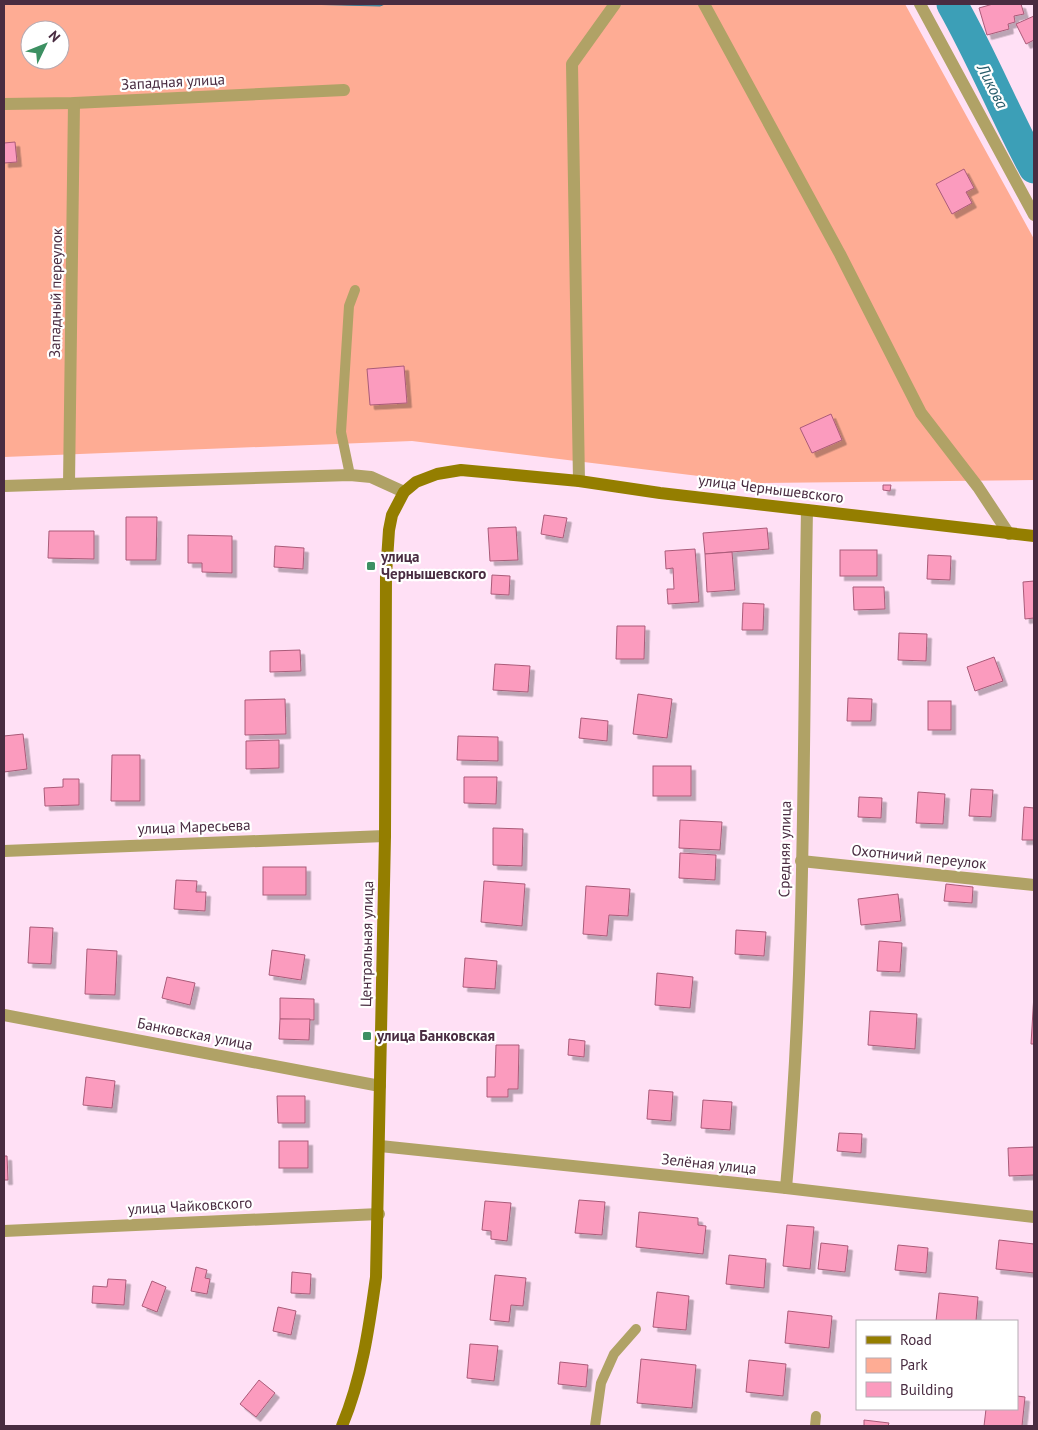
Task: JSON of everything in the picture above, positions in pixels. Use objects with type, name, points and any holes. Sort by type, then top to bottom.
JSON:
[{"type":"street","points":[[579,481],[572,64],[615,4]]},
{"type":"street","points":[[704,4],[840,254],[921,413],[978,487],[1009,534]]},
{"type":"street","points":[[920,4],[1034,215]]},
{"type":"street","name":"Западная улица","points":[[4,104],[74,103],[344,90]]},
{"type":"street","name":"Западный переулок","points":[[70,484],[74,103]]},
{"type":"street","name":"улица Чернышевского","points":[[404,492],[416,482],[461,470],[579,481],[1034,536]]},
{"type":"street","points":[[4,486],[350,475],[371,477],[404,492]]},
{"type":"street","name":"Центральная улица","points":[[342,1426],[357,1383],[368,1335],[376,1277],[379,1214],[385,836],[386,566],[392,515],[404,492]]},
{"type":"street","name":"Средняя улица","points":[[786,1188],[793,1103],[801,861],[807,510]]},
{"type":"street","name":"улица Маресьева","points":[[4,851],[385,836]]},
{"type":"street","name":"Охотничий переулок","points":[[801,861],[1034,886]]},
{"type":"street","name":"Банковская улица","points":[[4,1015],[380,1086]]},
{"type":"street","name":"Зелёная улица","points":[[380,1146],[786,1188],[1034,1218]]},
{"type":"street","name":"улица Чайковского","points":[[4,1231],[379,1214]]},
{"type":"lane","points":[[350,475],[341,432],[349,306],[355,290]]},
{"type":"lane","points":[[595,1426],[601,1383],[614,1354],[636,1329]]},
{"type":"green space","points":[[4,4],[905,4],[1034,239],[1034,480],[756,483],[412,441],[4,457]]},
{"type":"water","points":[[302,4],[385,4],[380,6]]},
{"type":"building","points":[[993,4],[1021,4],[1024,14],[1014,16],[1015,22],[1008,24],[1009,29],[987,35],[979,8]]},
{"type":"building","points":[[1034,16],[1034,40],[1026,44],[1016,24]]},
{"type":"building","points":[[15,142],[17,162],[4,163],[4,143]]},
{"type":"building","points":[[964,169],[974,188],[966,192],[972,203],[952,214],[936,184]]},
{"type":"building","points":[[404,366],[407,403],[370,405],[367,369]]},
{"type":"building","points":[[831,414],[842,440],[812,453],[800,428]]},
{"type":"building","points":[[883,485],[891,485],[890,491],[883,490]]},
{"type":"building","points":[[544,515],[567,518],[563,538],[541,534]]},
{"type":"building","points":[[126,517],[157,517],[156,560],[126,560]]},
{"type":"building","points":[[516,527],[518,560],[490,561],[488,528]]},
{"type":"building","points":[[767,528],[769,549],[705,554],[703,533]]},
{"type":"building","points":[[49,531],[94,531],[94,559],[48,558]]},
{"type":"building","points":[[188,535],[232,536],[232,573],[202,572],[202,563],[188,563]]},
{"type":"building","points":[[275,546],[304,548],[303,569],[274,567]]},
{"type":"building","points":[[695,549],[699,602],[668,604],[667,589],[674,589],[673,568],[666,569],[665,551]]},
{"type":"building","points":[[840,550],[877,550],[877,576],[840,576]]},
{"type":"building","points":[[732,552],[735,590],[707,592],[705,554]]},
{"type":"building","points":[[928,555],[951,556],[950,580],[927,579]]},
{"type":"building","points":[[492,575],[510,576],[509,595],[491,594]]},
{"type":"building","points":[[1034,581],[1034,618],[1025,619],[1023,582]]},
{"type":"building","points":[[853,587],[884,587],[885,609],[854,610]]},
{"type":"building","points":[[743,603],[764,604],[763,630],[742,630]]},
{"type":"building","points":[[617,626],[645,626],[644,659],[616,659]]},
{"type":"building","points":[[899,633],[927,634],[926,661],[898,660]]},
{"type":"building","points":[[300,650],[301,671],[270,672],[270,651]]},
{"type":"building","points":[[994,657],[1003,681],[975,691],[967,667]]},
{"type":"building","points":[[495,664],[530,666],[528,692],[493,690]]},
{"type":"building","points":[[638,694],[672,699],[667,738],[633,734]]},
{"type":"building","points":[[848,698],[872,699],[871,721],[847,721]]},
{"type":"building","points":[[285,699],[286,734],[245,735],[245,700]]},
{"type":"building","points":[[928,701],[951,701],[951,730],[928,730]]},
{"type":"building","points":[[581,718],[608,721],[607,741],[579,738]]},
{"type":"building","points":[[23,734],[27,769],[4,772],[4,736]]},
{"type":"building","points":[[458,736],[498,737],[498,761],[457,760]]},
{"type":"building","points":[[279,740],[279,768],[246,769],[246,741]]},
{"type":"building","points":[[112,755],[140,755],[140,801],[111,801]]},
{"type":"building","points":[[653,766],[691,766],[691,796],[653,796]]},
{"type":"building","points":[[464,777],[497,777],[496,804],[464,803]]},
{"type":"building","points":[[63,779],[79,779],[79,805],[45,806],[44,788],[63,787]]},
{"type":"building","points":[[971,789],[993,790],[991,817],[969,816]]},
{"type":"building","points":[[918,792],[945,794],[943,824],[916,823]]},
{"type":"building","points":[[859,797],[882,798],[881,818],[858,817]]},
{"type":"building","points":[[1024,807],[1034,808],[1034,840],[1022,840]]},
{"type":"building","points":[[680,820],[722,822],[720,850],[679,848]]},
{"type":"building","points":[[493,828],[523,829],[522,866],[493,865]]},
{"type":"building","points":[[680,853],[716,855],[715,880],[679,878]]},
{"type":"building","points":[[263,867],[306,867],[306,895],[263,895]]},
{"type":"building","points":[[176,880],[197,881],[196,892],[206,892],[205,911],[174,909]]},
{"type":"building","points":[[484,881],[525,884],[522,926],[481,922]]},
{"type":"building","points":[[946,884],[973,887],[972,903],[944,901]]},
{"type":"building","points":[[586,886],[630,889],[628,916],[609,915],[607,936],[583,934]]},
{"type":"building","points":[[898,894],[901,921],[861,925],[858,899]]},
{"type":"building","points":[[30,927],[53,928],[51,964],[28,963]]},
{"type":"building","points":[[736,930],[766,932],[764,956],[735,954]]},
{"type":"building","points":[[879,941],[902,943],[900,972],[877,971]]},
{"type":"building","points":[[87,949],[117,951],[115,995],[85,994]]},
{"type":"building","points":[[272,950],[305,955],[301,980],[269,975]]},
{"type":"building","points":[[465,958],[497,961],[495,989],[463,987]]},
{"type":"building","points":[[657,973],[693,977],[690,1008],[655,1005]]},
{"type":"building","points":[[167,977],[195,983],[190,1005],[162,998]]},
{"type":"building","points":[[1034,994],[1034,1044],[1031,1044]]},
{"type":"building","points":[[280,998],[314,999],[314,1020],[280,1019]]},
{"type":"building","points":[[870,1011],[917,1014],[915,1049],[868,1045]]},
{"type":"building","points":[[280,1019],[310,1019],[309,1040],[279,1039]]},
{"type":"building","points":[[569,1039],[585,1041],[584,1057],[568,1055]]},
{"type":"building","points":[[496,1045],[519,1045],[518,1089],[508,1089],[508,1097],[487,1097],[487,1077],[495,1077]]},
{"type":"building","points":[[86,1077],[115,1081],[112,1108],[83,1105]]},
{"type":"building","points":[[649,1090],[673,1092],[671,1121],[647,1119]]},
{"type":"building","points":[[277,1096],[305,1096],[305,1123],[278,1123]]},
{"type":"building","points":[[703,1100],[732,1102],[730,1130],[701,1128]]},
{"type":"building","points":[[839,1133],[862,1134],[861,1153],[837,1151]]},
{"type":"building","points":[[279,1141],[308,1141],[308,1168],[279,1168]]},
{"type":"building","points":[[1034,1147],[1034,1175],[1009,1176],[1008,1148]]},
{"type":"building","points":[[4,1156],[7,1156],[8,1180],[4,1180]]},
{"type":"building","points":[[579,1200],[605,1202],[602,1235],[575,1233]]},
{"type":"building","points":[[485,1201],[511,1203],[507,1241],[491,1239],[491,1231],[482,1230]]},
{"type":"building","points":[[639,1212],[698,1218],[698,1225],[706,1226],[703,1254],[636,1247]]},
{"type":"building","points":[[787,1225],[814,1227],[810,1269],[783,1266]]},
{"type":"building","points":[[999,1240],[1034,1244],[1034,1273],[996,1269]]},
{"type":"building","points":[[821,1243],[848,1246],[845,1272],[818,1269]]},
{"type":"building","points":[[898,1245],[928,1248],[926,1273],[895,1270]]},
{"type":"building","points":[[729,1255],[766,1259],[764,1288],[726,1284]]},
{"type":"building","points":[[196,1267],[207,1270],[205,1278],[210,1279],[207,1294],[191,1291]]},
{"type":"building","points":[[292,1272],[311,1274],[310,1294],[291,1293]]},
{"type":"building","points":[[495,1275],[526,1278],[523,1306],[511,1305],[509,1322],[490,1320]]},
{"type":"building","points":[[108,1279],[126,1280],[124,1305],[92,1303],[93,1286],[107,1287]]},
{"type":"building","points":[[152,1281],[166,1287],[157,1312],[142,1306]]},
{"type":"building","points":[[657,1292],[689,1296],[686,1330],[653,1327]]},
{"type":"building","points":[[939,1293],[978,1297],[976,1320],[936,1320]]},
{"type":"building","points":[[278,1307],[296,1311],[291,1335],[273,1331]]},
{"type":"building","points":[[788,1311],[832,1316],[829,1348],[785,1343]]},
{"type":"building","points":[[470,1344],[498,1346],[494,1381],[467,1378]]},
{"type":"building","points":[[641,1359],[696,1365],[692,1408],[637,1403]]},
{"type":"building","points":[[749,1360],[786,1364],[783,1396],[746,1392]]},
{"type":"building","points":[[560,1362],[588,1365],[586,1387],[558,1384]]},
{"type":"building","points":[[259,1380],[275,1393],[256,1417],[240,1404]]},
{"type":"building","points":[[1018,1396],[1025,1397],[1022,1426],[984,1426],[986,1410],[1018,1410]]},
{"type":"building","points":[[864,1420],[889,1423],[888,1426],[864,1426]]},
{"type":"waterway","name":"Ликова","points":[[952,4],[1034,168]]},
{"type":"place","name":"улица Чернышевского","points":[[371,566]]},
{"type":"place","name":"улица Банковская","points":[[367,1036]]}]
